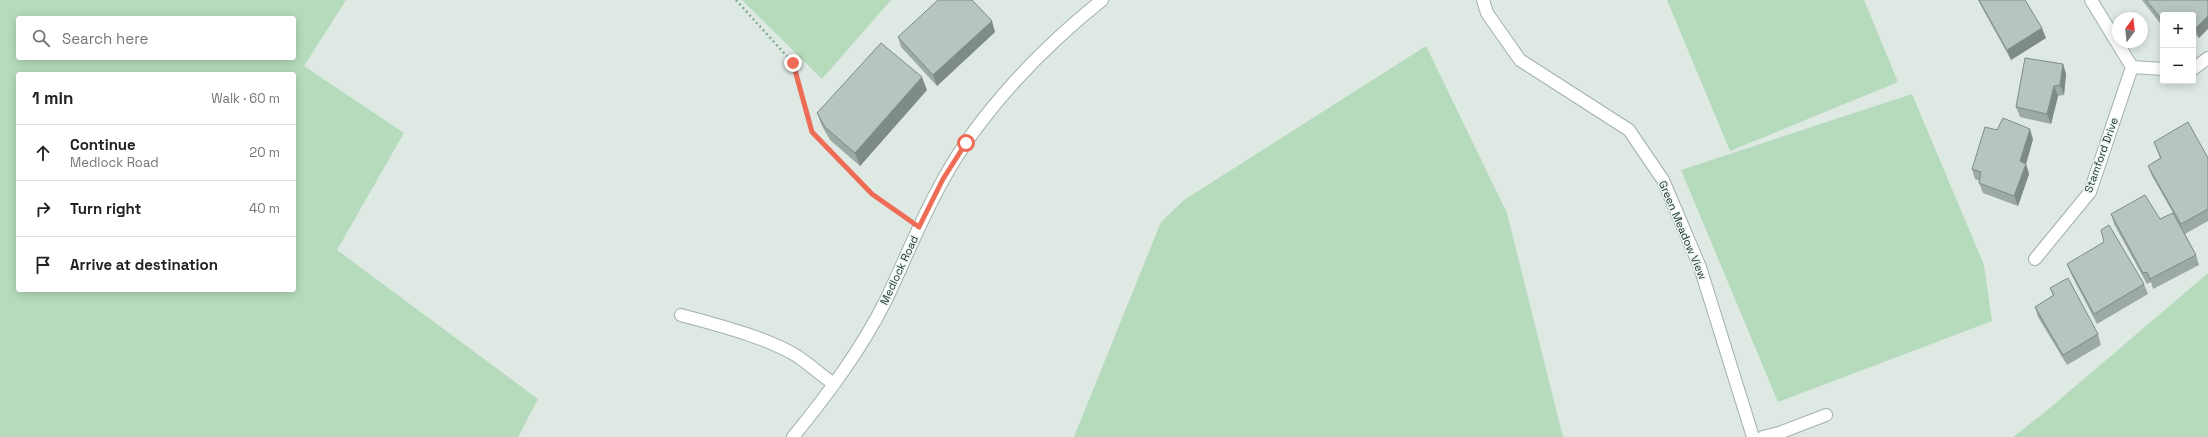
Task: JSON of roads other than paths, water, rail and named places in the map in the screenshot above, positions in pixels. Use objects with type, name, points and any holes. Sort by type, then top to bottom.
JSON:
[{"type":"street","name":"Medlock Road","points":[[793,437],[834,384],[868,333],[886,300],[919,227],[943,179],[966,143],[990,111],[1060,34],[1102,0]]},
{"type":"street","name":"Green Meadow View","points":[[1482,0],[1486,12],[1520,60],[1629,130],[1663,180],[1700,267],[1753,437]]},
{"type":"street","points":[[2091,0],[2132,67],[2160,69]]},
{"type":"street","points":[[2196,67],[2208,58]]},
{"type":"street","name":"Stamford Drive","points":[[2036,259],[2090,192],[2132,67]]},
{"type":"street","points":[[681,315],[723,327],[775,346],[796,356],[834,384]]},
{"type":"street","points":[[1763,437],[1779,433],[1826,415]]}]
